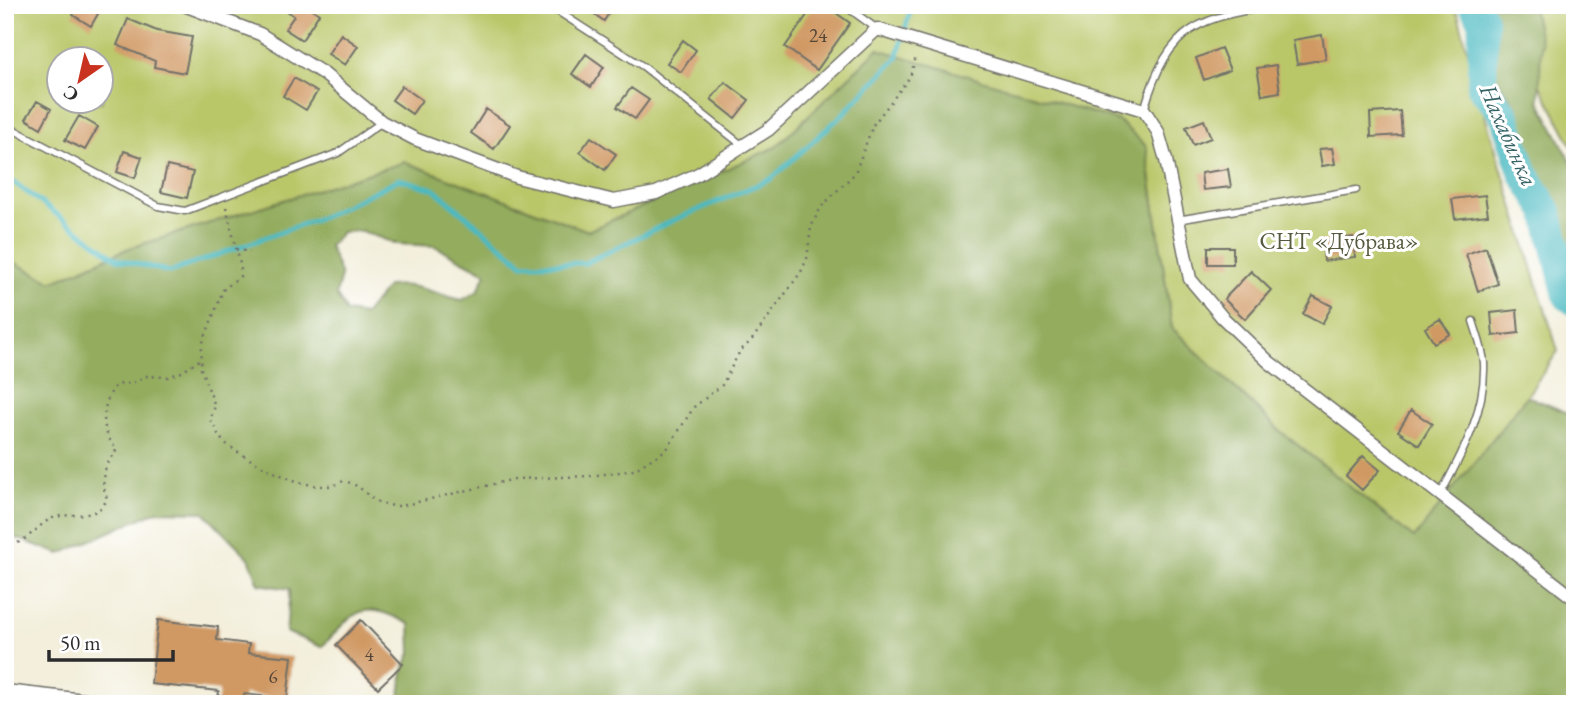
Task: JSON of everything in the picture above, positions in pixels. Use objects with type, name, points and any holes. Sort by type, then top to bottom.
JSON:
[{"type":"street","points":[[184,5],[260,34],[324,74],[382,122],[415,139],[517,177],[614,201],[656,193],[698,174],[768,130],[877,29],[892,36],[1144,110],[1158,132],[1190,279],[1222,317],[1269,362],[1575,599]]},
{"type":"street","points":[[5,691],[118,704]]},
{"type":"lane","points":[[548,5],[644,67],[743,146]]},
{"type":"lane","points":[[844,5],[877,29]]},
{"type":"lane","points":[[1144,110],[1152,81],[1168,51],[1184,32],[1202,23],[1282,5]]},
{"type":"lane","points":[[5,125],[158,206],[184,211],[338,153],[382,122]]},
{"type":"lane","points":[[1176,221],[1356,190]]},
{"type":"lane","points":[[1440,495],[1462,454],[1481,403],[1484,361],[1474,321]]},
{"type":"path","points":[[231,220],[240,276],[223,290],[218,299],[202,345],[201,359],[201,369],[215,405],[210,420],[223,441],[290,480],[321,487],[335,486],[344,481],[352,482],[382,506],[401,506],[515,479],[590,477],[605,472],[634,470],[667,449],[694,407],[722,385],[740,351],[751,341],[801,272],[807,259],[811,227],[821,207],[855,173],[873,125],[910,77],[920,44]]},
{"type":"path","points":[[236,249],[250,252]]},
{"type":"path","points":[[5,538],[18,543],[29,538],[55,517],[80,517],[101,508],[107,499],[103,485],[106,466],[117,450],[110,442],[104,417],[105,399],[116,385],[132,383],[147,376],[167,377],[182,372],[201,359]]},
{"type":"green space","name":"СНТ «Дубрава»","points":[[5,5],[1449,5],[1458,14],[1484,112],[1558,351],[1527,396],[1414,539],[1280,431],[1172,328],[1146,146],[878,49],[776,147],[588,231],[405,162],[127,249],[52,282],[5,258]]},
{"type":"green space","points":[[1484,5],[1532,5],[1541,43],[1539,100],[1575,169],[1575,259],[1541,188],[1516,106],[1494,75],[1488,56],[1488,17]]},
{"type":"green space","points":[[1511,5],[1575,5],[1575,151],[1531,68]]},
{"type":"green space","points":[[878,49],[1119,121],[1146,146],[1172,328],[1280,431],[1414,538],[1527,396],[1575,416],[1575,704],[399,704],[403,671],[411,653],[410,624],[380,612],[361,612],[352,616],[322,647],[286,632],[290,589],[259,584],[249,558],[204,512],[157,511],[60,554],[5,534],[5,258],[52,282],[127,249],[405,162],[588,231],[776,147]],"holes":[[[361,231],[397,244],[435,246],[486,273],[478,291],[462,300],[418,288],[388,286],[364,315],[346,312],[336,294],[341,276],[329,246],[342,232]]]},
{"type":"building","points":[[78,5],[103,5],[91,26],[73,15]]},
{"type":"building","points":[[279,5],[306,5],[319,14],[302,40],[285,29],[294,16]]},
{"type":"building","points":[[582,5],[614,5],[604,21]]},
{"type":"building","points":[[814,5],[825,5],[850,23],[817,70],[785,47]]},
{"type":"building","points":[[128,19],[157,31],[192,37],[185,73],[154,67],[155,61],[117,45]]},
{"type":"building","points":[[341,34],[358,46],[345,65],[328,54]]},
{"type":"building","points":[[1322,35],[1326,59],[1297,64],[1293,40]]},
{"type":"building","points":[[683,40],[696,50],[681,72],[667,63]]},
{"type":"building","points":[[1221,48],[1230,70],[1204,80],[1196,58]]},
{"type":"building","points":[[586,54],[604,67],[591,87],[572,74]]},
{"type":"building","points":[[1276,65],[1280,92],[1262,95],[1257,68]]},
{"type":"building","points":[[294,78],[317,92],[306,110],[283,96]]},
{"type":"building","points":[[725,82],[749,100],[735,118],[711,99]]},
{"type":"building","points":[[402,86],[422,100],[412,114],[392,100]]},
{"type":"building","points":[[631,88],[649,100],[635,119],[617,107]]},
{"type":"building","points":[[37,101],[46,106],[47,116],[41,128],[26,119]]},
{"type":"building","points":[[486,109],[510,125],[494,149],[471,133]]},
{"type":"building","points":[[1400,111],[1402,135],[1371,137],[1370,113]]},
{"type":"building","points":[[79,116],[98,127],[85,150],[65,140]]},
{"type":"building","points":[[1204,120],[1211,138],[1193,145],[1186,127]]},
{"type":"building","points":[[591,137],[616,154],[605,170],[580,152]]},
{"type":"building","points":[[1332,148],[1335,164],[1322,166],[1319,149]]},
{"type":"building","points":[[124,151],[142,157],[135,178],[117,172]]},
{"type":"building","points":[[167,166],[193,172],[187,198],[161,192]]},
{"type":"building","points":[[1228,169],[1231,187],[1203,190],[1201,173]]},
{"type":"building","points":[[1485,195],[1488,215],[1455,219],[1452,199]]},
{"type":"building","points":[[1353,237],[1355,257],[1324,261],[1322,241]]},
{"type":"building","points":[[1208,247],[1233,247],[1233,264],[1208,264]]},
{"type":"building","points":[[1486,247],[1498,284],[1478,291],[1466,254]]},
{"type":"building","points":[[1251,271],[1271,290],[1245,319],[1224,299]]},
{"type":"building","points":[[1313,296],[1332,306],[1322,324],[1303,314]]},
{"type":"building","points":[[1517,310],[1519,333],[1493,336],[1491,313]]},
{"type":"building","points":[[1440,319],[1450,334],[1434,343],[1425,328]]},
{"type":"building","points":[[1411,410],[1432,424],[1419,445],[1398,431]]},
{"type":"building","points":[[1363,456],[1380,470],[1362,490],[1346,476]]},
{"type":"building","points":[[158,620],[218,627],[217,640],[249,644],[248,653],[292,657],[287,699],[244,694],[243,704],[217,704],[219,691],[151,684]]},
{"type":"building","points":[[361,620],[403,664],[378,688],[336,645]]},
{"type":"waterway","points":[[5,176],[117,259],[170,272],[325,216],[399,179],[434,189],[523,264],[585,263],[674,220],[771,179],[840,117],[897,58],[912,5]]},
{"type":"waterway","name":"Нахабинка","points":[[1473,5],[1483,19],[1482,87],[1504,114],[1524,174],[1547,211],[1568,296],[1575,301]]}]
